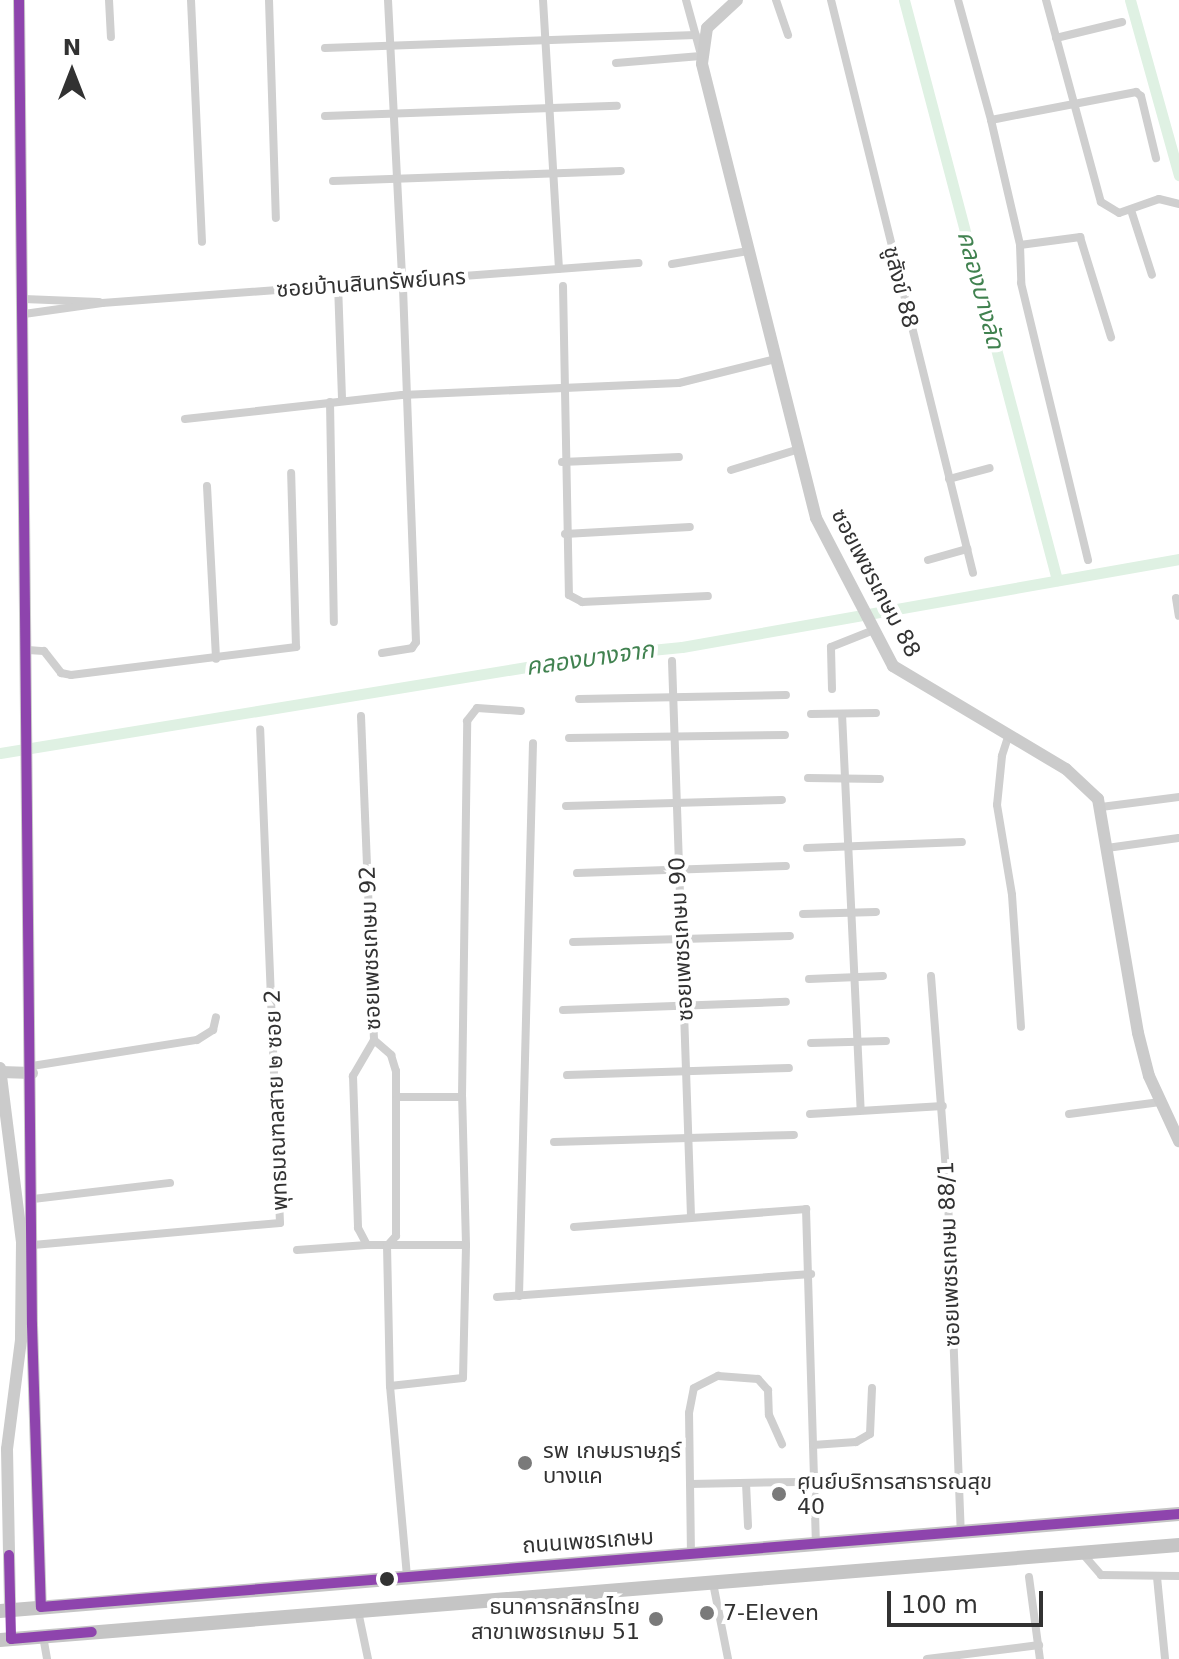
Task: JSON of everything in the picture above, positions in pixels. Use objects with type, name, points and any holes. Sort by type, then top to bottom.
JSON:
[{"type":"main road","points":[[19,0],[33,1245],[43,1636]]},
{"type":"main road","points":[[700,54],[707,28],[732,1]]},
{"type":"main road","name":"ซอยเพชรเกษม 88","points":[[700,54],[796,450],[816,518],[857,600],[904,676],[1009,734],[1090,787],[1101,807]]},
{"type":"main road","points":[[1101,807],[1138,1033],[1160,1102],[1179,1141]]},
{"type":"main road","points":[[32,1069],[0,1070],[22,1242],[21,1340],[7,1449],[6,1640],[1179,1545]]},
{"type":"main road","name":"ถนนเพชรเกษม","points":[[5,1610],[1179,1514]]},
{"type":"main road","points":[[1122,1549],[1179,1553]]},
{"type":"street","points":[[109,0],[111,37]]},
{"type":"street","points":[[191,0],[202,242]]},
{"type":"street","points":[[269,0],[276,218]]},
{"type":"street","points":[[388,0],[402,280]]},
{"type":"street","points":[[543,0],[549,173],[559,269]]},
{"type":"street","points":[[616,63],[700,54],[686,0]]},
{"type":"street","points":[[776,0],[788,35]]},
{"type":"street","name":"ชูสังข์ 88","points":[[831,0],[973,573]]},
{"type":"street","points":[[958,0],[991,120],[1020,245],[1019,274],[1088,560]]},
{"type":"street","points":[[1046,0],[1101,202],[1112,212],[1131,210],[1159,199],[1179,204]]},
{"type":"street","points":[[1056,38],[1122,22]]},
{"type":"street","points":[[325,48],[696,35]]},
{"type":"street","points":[[991,120],[1074,102],[1139,93],[1156,158]]},
{"type":"street","points":[[325,116],[617,106]]},
{"type":"street","points":[[333,181],[621,171]]},
{"type":"street","points":[[1131,210],[1152,275]]},
{"type":"street","points":[[1020,245],[1080,237],[1111,337]]},
{"type":"street","points":[[672,264],[748,251]]},
{"type":"street","name":"ซอยบ้านสินทรัพย์นคร","points":[[102,303],[639,263]]},
{"type":"street","points":[[338,284],[342,400]]},
{"type":"street","points":[[563,286],[562,462],[565,534],[573,601],[708,596]]},
{"type":"street","points":[[382,653],[412,648],[416,642],[403,291]]},
{"type":"street","points":[[24,299],[72,298],[102,303]]},
{"type":"street","points":[[24,314],[71,311],[102,303]]},
{"type":"street","points":[[185,419],[408,395],[679,383],[775,359]]},
{"type":"street","points":[[330,402],[334,622]]},
{"type":"street","points":[[731,470],[796,450]]},
{"type":"street","points":[[562,462],[679,457]]},
{"type":"street","points":[[949,479],[990,468]]},
{"type":"street","points":[[28,650],[44,651],[61,673],[71,675],[296,647],[291,473]]},
{"type":"street","points":[[207,486],[216,659]]},
{"type":"street","points":[[565,534],[690,527]]},
{"type":"street","points":[[928,560],[967,549]]},
{"type":"street","points":[[1176,598],[1179,616]]},
{"type":"street","points":[[832,689],[831,647],[871,625]]},
{"type":"street","name":"ซอยเพชรเกษม 90","points":[[672,661],[691,1216]]},
{"type":"street","points":[[579,699],[786,695]]},
{"type":"street","points":[[390,1386],[463,1378],[466,1245],[462,1097],[467,721],[477,708],[521,711]]},
{"type":"street","points":[[811,714],[876,713]]},
{"type":"street","points":[[842,714],[845,846],[861,1110]]},
{"type":"street","name":"ซอยเพชรเกษม 92","points":[[361,716],[374,1040],[353,1076],[358,1228],[367,1245]]},
{"type":"street","name":"พุทธมณฑลสาย ๒ ซอย 2","points":[[33,1245],[280,1223],[260,729]]},
{"type":"street","points":[[1009,734],[997,805],[1012,895],[1021,1027]]},
{"type":"street","points":[[569,738],[785,735]]},
{"type":"street","points":[[519,1296],[533,743]]},
{"type":"street","points":[[808,778],[880,779]]},
{"type":"street","points":[[1101,807],[1179,797]]},
{"type":"street","points":[[566,806],[782,800]]},
{"type":"street","points":[[1107,848],[1178,838]]},
{"type":"street","points":[[807,848],[962,842]]},
{"type":"street","points":[[577,873],[786,866]]},
{"type":"street","points":[[803,914],[876,912]]},
{"type":"street","points":[[573,942],[790,936]]},
{"type":"street","points":[[809,979],[883,976]]},
{"type":"street","name":"ซอยเพชรเกษม 88/1","points":[[931,976],[943,1106],[961,1532]]},
{"type":"street","points":[[563,1010],[786,1002]]},
{"type":"street","points":[[32,1069],[197,1040],[213,1030],[216,1017]]},
{"type":"street","points":[[374,1040],[391,1055],[397,1097],[396,1236],[387,1245],[390,1386],[407,1576]]},
{"type":"street","points":[[811,1043],[886,1041]]},
{"type":"street","points":[[567,1075],[789,1068]]},
{"type":"street","points":[[397,1097],[462,1097]]},
{"type":"street","points":[[1069,1114],[1160,1102]]},
{"type":"street","points":[[810,1114],[943,1106]]},
{"type":"street","points":[[554,1142],[794,1135]]},
{"type":"street","points":[[33,1199],[170,1183]]},
{"type":"street","points":[[574,1227],[806,1209],[811,1274],[816,1544]]},
{"type":"street","points":[[297,1250],[367,1245],[466,1245]]},
{"type":"street","points":[[497,1297],[811,1274]]},
{"type":"street","points":[[691,1555],[689,1413],[694,1388],[702,1381],[758,1379],[768,1390],[769,1415],[782,1444]]},
{"type":"street","points":[[813,1445],[856,1442],[870,1434],[872,1388]]},
{"type":"street","points":[[690,1484],[798,1482]]},
{"type":"street","points":[[746,1483],[748,1526]]},
{"type":"street","points":[[1081,1553],[1101,1575],[1179,1576]]},
{"type":"street","points":[[1029,1577],[1040,1659]]},
{"type":"street","points":[[1157,1577],[1165,1659]]},
{"type":"street","points":[[713,1583],[728,1659]]},
{"type":"street","points":[[358,1610],[368,1659]]},
{"type":"street","points":[[43,1636],[47,1659]]},
{"type":"street","points":[[927,1659],[1039,1645]]},
{"type":"waterway","name":"คลองบางลัด","points":[[904,0],[1057,580]]},
{"type":"waterway","points":[[1130,0],[1179,175]]},
{"type":"waterway","name":"คลองบางจาก","points":[[0,753],[600,655],[682,647],[1179,559]]},
{"type":"transit line","points":[[19,0],[32,1325],[41,1607],[1179,1514]]},
{"type":"transit line","points":[[9,1555],[11,1639],[92,1632]]},
{"type":"place","name":"รพ เกษมราษฎร์ บางแค","points":[[525,1463]]},
{"type":"place","name":"ศูนย์บริการสาธารณสุข 40","points":[[779,1494]]},
{"type":"place","name":"7-Eleven","points":[[707,1613]]},
{"type":"place","name":"ธนาคารกสิกรไทย สาขาเพชรเกษม 51","points":[[656,1619]]}]
